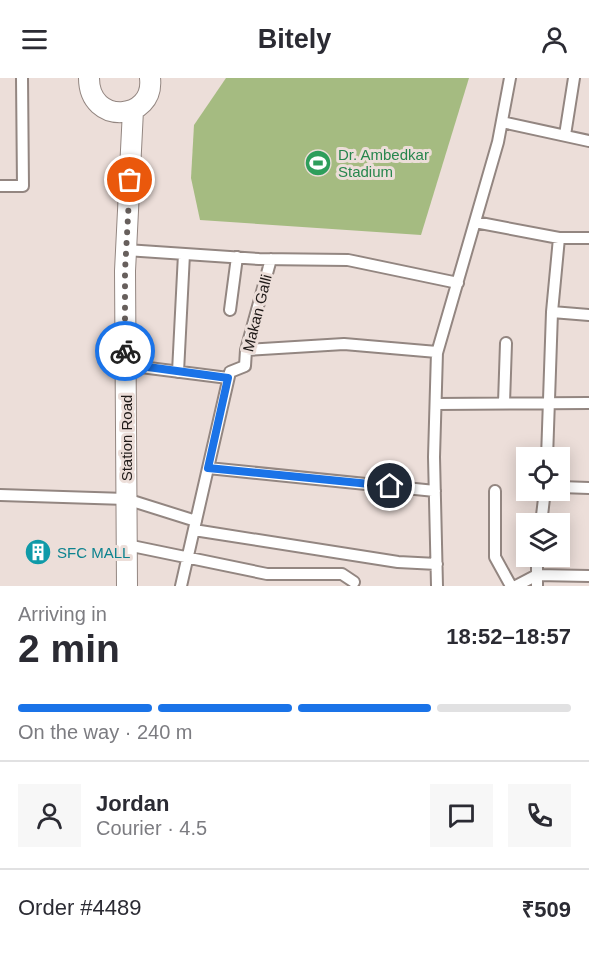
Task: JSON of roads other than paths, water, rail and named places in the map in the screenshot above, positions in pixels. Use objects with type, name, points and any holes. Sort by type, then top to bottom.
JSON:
[{"type":"highway","points":[[89,78],[92,95],[105,109],[114,112],[133,110],[142,103],[148,94],[150,78]]},
{"type":"highway","name":"Station Road","points":[[127,586],[126,250],[133,110]]},
{"type":"street","points":[[0,186],[23,186],[22,78]]},
{"type":"street","points":[[438,586],[435,491],[437,352],[498,142],[510,78]]},
{"type":"street","points":[[565,135],[574,78]]},
{"type":"street","points":[[502,122],[589,141]]},
{"type":"street","points":[[476,222],[559,238],[589,238]]},
{"type":"street","points":[[548,447],[552,312],[559,238]]},
{"type":"street","points":[[126,250],[271,259],[348,260],[458,283]]},
{"type":"street","points":[[178,372],[184,254]]},
{"type":"street","points":[[230,310],[237,257]]},
{"type":"street","name":"Makan Galli","points":[[228,378],[230,372],[245,366],[246,350],[271,259]]},
{"type":"street","points":[[552,312],[589,315]]},
{"type":"street","points":[[504,403],[506,343]]},
{"type":"street","points":[[246,350],[344,344],[437,352]]},
{"type":"street","points":[[126,364],[228,378],[181,586]]},
{"type":"street","points":[[436,404],[589,404]]},
{"type":"street","points":[[208,468],[435,491]]},
{"type":"street","points":[[570,487],[589,488]]},
{"type":"street","points":[[495,491],[495,558],[511,586]]},
{"type":"street","points":[[0,495],[126,499],[195,525],[398,562],[437,564]]},
{"type":"street","points":[[127,545],[267,574],[342,574],[354,582]]},
{"type":"street","points":[[516,586],[537,581],[589,576]]},
{"type":"place","name":"Dr. Ambedkar Stadium","points":[[318,163]]},
{"type":"place","name":"SFC MALL","points":[[38,552]]}]
